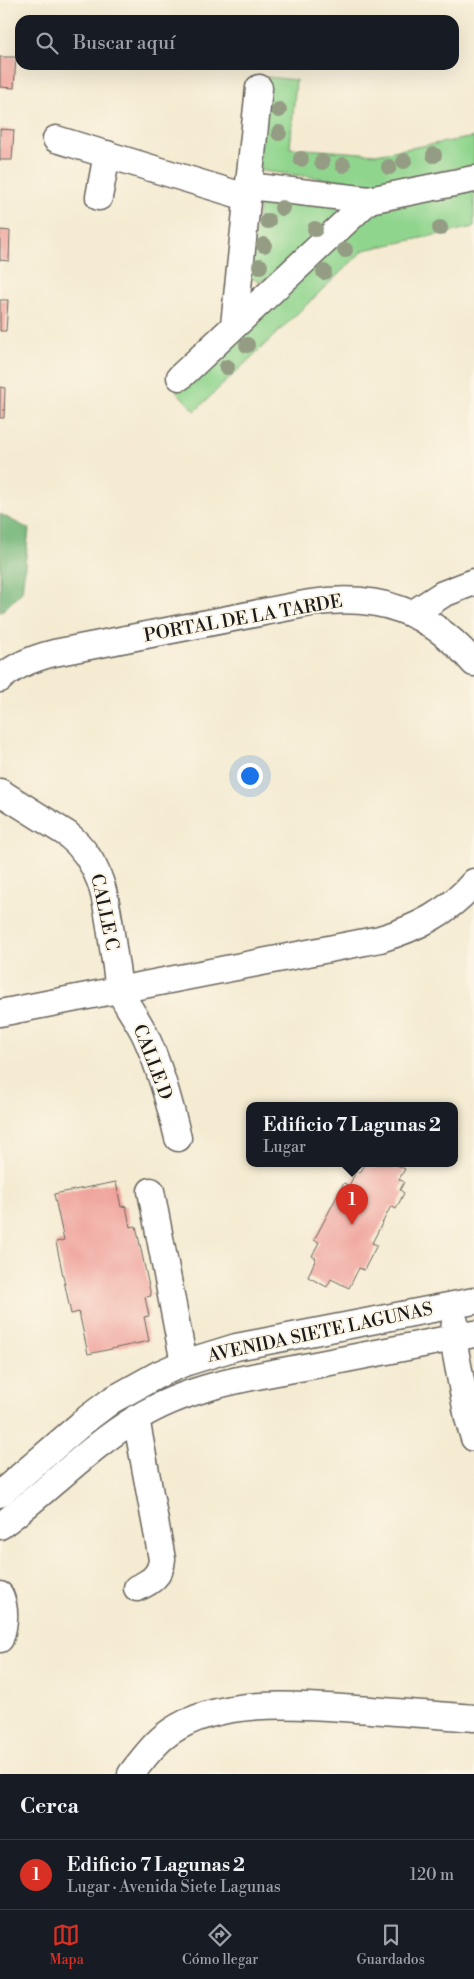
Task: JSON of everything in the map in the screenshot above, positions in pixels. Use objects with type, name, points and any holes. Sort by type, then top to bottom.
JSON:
[{"type":"street","points":[[234,325],[259,88]]},
{"type":"street","points":[[56,139],[247,192],[369,200],[474,179]]},
{"type":"street","points":[[99,197],[107,154]]},
{"type":"street","points":[[180,377],[369,200]]},
{"type":"street","points":[[412,614],[443,594],[474,582]]},
{"type":"street","name":"PORTAL DE LA TARDE","points":[[0,679],[19,665],[36,657],[310,603],[351,600],[392,606],[412,614],[434,627],[455,643],[474,663]]},
{"type":"street","name":"CALLE C","points":[[0,792],[78,842],[94,864],[103,889],[120,990]]},
{"type":"street","points":[[0,1013],[371,941],[400,933],[438,915],[472,887]]},
{"type":"street","name":"CALLE D","points":[[120,990],[138,1020],[156,1061],[168,1097],[178,1138]]},
{"type":"street","points":[[151,1191],[184,1363]]},
{"type":"street","points":[[466,1302],[464,1336],[468,1418],[474,1438]]},
{"type":"street","name":"AVENIDA SIETE LAGUNAS","points":[[0,1494],[88,1418],[112,1400],[159,1374],[184,1363],[210,1354],[262,1342],[466,1302]]},
{"type":"street","name":"AVENIDA SIETE LAGUNAS","points":[[0,1526],[95,1447],[136,1418],[194,1392],[220,1384],[464,1336]]},
{"type":"street","points":[[262,1342],[270,1374]]},
{"type":"street","points":[[136,1418],[162,1559],[160,1571],[156,1576],[145,1585],[137,1588]]},
{"type":"street","points":[[0,1595],[4,1611],[4,1624],[0,1638]]},
{"type":"street","points":[[131,1774],[156,1743],[170,1732],[186,1723],[219,1711],[251,1707],[317,1706],[474,1718]]},
{"type":"green space","points":[[268,77],[296,80],[290,148],[376,154],[474,137],[474,165],[371,184],[262,171],[258,165]]},
{"type":"green space","points":[[474,189],[474,227],[364,250],[195,411],[176,391],[361,213]]},
{"type":"green space","points":[[261,197],[347,204],[267,279],[258,281],[248,276]]},
{"type":"green space","points":[[0,514],[29,529],[22,592],[0,613]]},
{"type":"building","points":[[0,57],[15,57],[14,88],[0,87]]},
{"type":"building","points":[[0,129],[14,130],[12,160],[0,160]]},
{"type":"building","points":[[0,230],[10,231],[9,261],[0,260]]},
{"type":"building","points":[[0,300],[8,300],[6,331],[0,331]]},
{"type":"building","points":[[0,387],[5,388],[4,418],[0,418]]},
{"type":"building","points":[[363,1167],[401,1167],[405,1169],[399,1179],[404,1182],[400,1190],[404,1193],[396,1209],[391,1206],[372,1243],[377,1245],[364,1270],[359,1268],[349,1288],[331,1279],[327,1287],[308,1277],[316,1258],[312,1256],[319,1242],[314,1240],[344,1183],[349,1186],[356,1171],[360,1173]]},
{"type":"building","points":[[116,1182],[121,1207],[126,1206],[130,1227],[136,1226],[151,1296],[145,1297],[149,1316],[144,1317],[149,1341],[88,1354],[79,1312],[71,1314],[56,1242],[64,1240],[54,1194]]},
{"type":"place","name":"Edificio 7 Lagunas 2","points":[[352,1225]]}]
